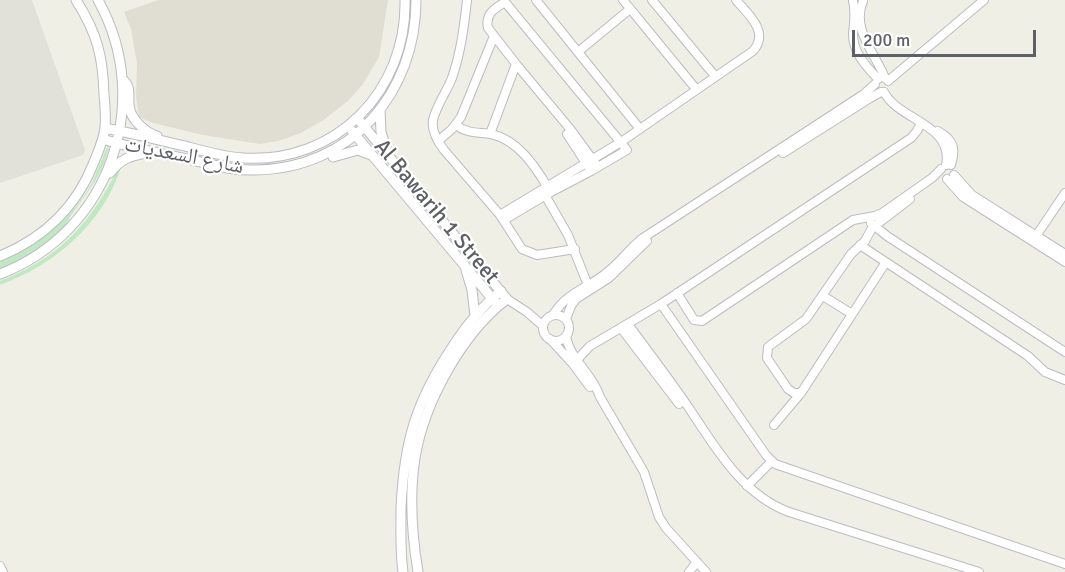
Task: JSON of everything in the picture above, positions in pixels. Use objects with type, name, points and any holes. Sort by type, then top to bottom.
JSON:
[{"type":"street","points":[[0,256],[34,239],[65,211],[86,182],[103,139],[105,128],[104,74],[100,51],[88,19],[76,0]]},
{"type":"street","points":[[0,274],[32,258],[58,239],[88,208],[118,144],[121,131],[122,79],[116,42],[98,0]]},
{"type":"street","points":[[362,123],[382,98],[385,82],[398,53],[403,34],[405,0]]},
{"type":"street","name":"شارع السعديات","points":[[103,139],[230,169],[257,171],[296,165],[326,154],[380,110],[397,84],[407,60],[415,28],[416,0]]},
{"type":"street","points":[[467,0],[463,37],[456,66],[434,118],[438,141],[502,218],[519,246],[529,253],[541,254],[575,249]]},
{"type":"street","points":[[536,0],[640,129]]},
{"type":"street","points":[[623,0],[696,89]]},
{"type":"street","points":[[652,0],[715,76]]},
{"type":"street","points":[[502,218],[621,142],[750,53],[759,42],[758,28],[736,0]]},
{"type":"street","points":[[549,339],[560,340],[566,336],[569,330],[566,319],[573,302],[634,245],[889,87],[864,64],[856,50],[853,39],[855,15],[852,0]]},
{"type":"street","points":[[852,0],[858,3],[863,0]]},
{"type":"street","points":[[863,0],[860,11],[861,27],[881,80],[877,90],[882,92],[895,107],[925,125],[941,138],[946,146],[946,166],[941,173],[1065,262]]},
{"type":"street","points":[[761,165],[864,94],[984,0]]},
{"type":"street","points":[[547,191],[594,169],[627,150],[505,2],[492,10],[488,16],[488,25],[494,36],[560,119],[564,129],[594,169]]},
{"type":"street","points":[[578,52],[630,9]]},
{"type":"street","points":[[438,141],[456,125],[461,117],[494,36]]},
{"type":"street","points":[[490,134],[516,64]]},
{"type":"street","points":[[122,79],[129,89],[131,113],[145,130],[184,146]]},
{"type":"street","points":[[380,110],[381,132],[388,153]]},
{"type":"street","name":"Al Bawarih 1 Street","points":[[362,123],[504,295]]},
{"type":"street","points":[[456,125],[470,133],[490,134],[507,141],[521,151],[532,164],[575,249],[589,287]]},
{"type":"street","points":[[575,362],[590,346],[661,304],[910,138],[925,125]]},
{"type":"street","name":"شارع السعديات","points":[[105,128],[231,157],[277,157],[353,131]]},
{"type":"street","name":"Al Bawarih 1 Street","points":[[353,131],[495,302]]},
{"type":"street","points":[[279,169],[299,169],[351,150],[363,151],[376,159]]},
{"type":"street","points":[[101,184],[120,161],[127,157],[152,152]]},
{"type":"street","points":[[801,393],[790,391],[767,358],[767,349],[806,319],[851,254],[874,226],[933,182],[948,177],[955,170],[946,166]]},
{"type":"street","points":[[677,293],[694,320],[702,321],[853,220],[882,213],[946,166]]},
{"type":"street","points":[[1034,238],[1062,205],[1065,193]]},
{"type":"street","points":[[866,217],[874,226],[1065,352]]},
{"type":"street","points":[[1034,238],[1065,254]]},
{"type":"street","points":[[860,245],[1028,356],[1045,372],[1065,380]]},
{"type":"street","points":[[774,425],[801,393],[886,262]]},
{"type":"street","points":[[465,265],[472,290],[475,316]]},
{"type":"street","points":[[589,287],[566,298],[553,315],[546,319],[543,326],[544,333],[568,352],[600,397],[644,472],[659,517],[705,571]]},
{"type":"street","points":[[403,572],[400,537],[405,459],[415,415],[422,397],[441,364],[475,316],[504,295],[543,326]]},
{"type":"street","points":[[823,296],[852,314]]},
{"type":"street","points":[[418,572],[413,536],[412,493],[415,456],[428,415],[447,374],[464,344],[495,302]]},
{"type":"street","points":[[661,304],[772,461],[783,468],[1065,564]]},
{"type":"street","points":[[553,315],[560,315],[566,319]]},
{"type":"street","points":[[625,326],[698,424],[747,486],[760,497],[782,509],[979,572]]},
{"type":"street","points":[[566,336],[568,352]]},
{"type":"street","points":[[568,352],[578,347],[590,346]]},
{"type":"street","points":[[747,486],[772,461]]},
{"type":"street","points":[[400,537],[413,536]]},
{"type":"street","points":[[689,572],[697,562]]},
{"type":"street","points":[[0,566],[3,572]]},
{"type":"shaded area","points":[[0,0],[32,0],[85,150],[83,155],[0,183]]},
{"type":"shaded area","points":[[158,0],[388,0],[379,57],[363,84],[349,100],[325,119],[301,133],[260,144],[203,135],[153,123],[139,117],[136,96],[137,63],[131,29],[124,12]]},
{"type":"green space","points":[[109,144],[99,174],[64,228],[42,247],[0,269],[0,261],[41,239],[75,208],[92,183]]},
{"type":"green space","points":[[122,165],[103,206],[75,239],[40,266],[0,285],[0,281],[30,267],[55,251],[77,231],[97,205]]}]
